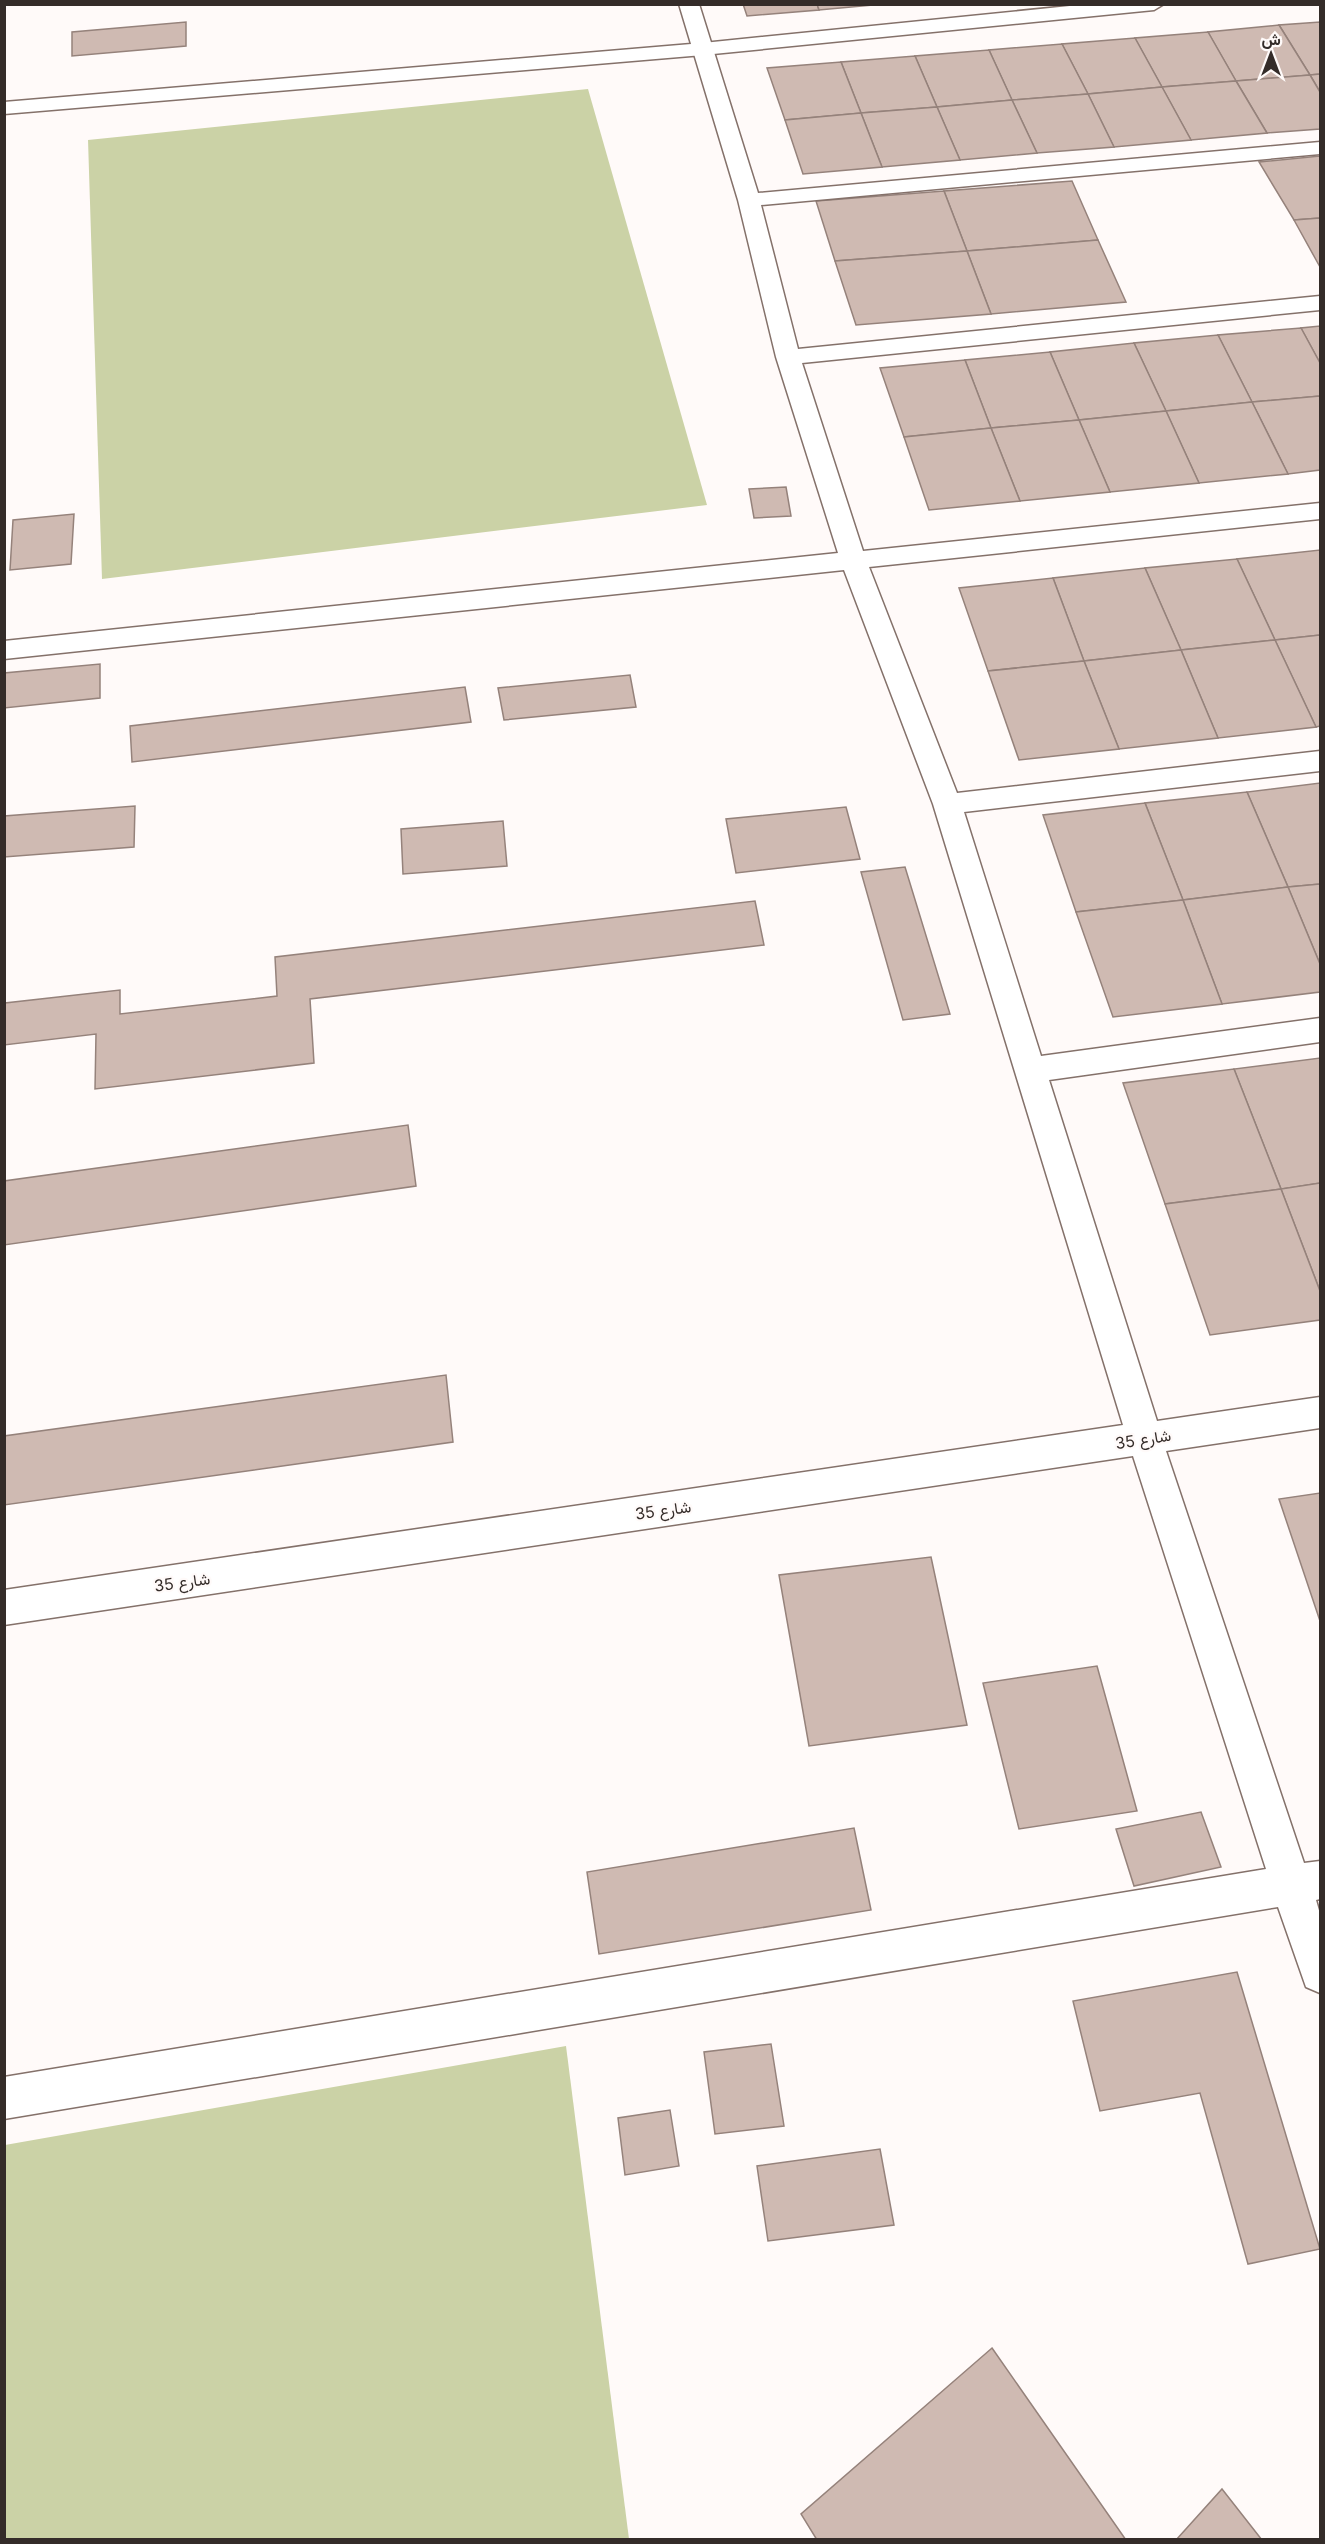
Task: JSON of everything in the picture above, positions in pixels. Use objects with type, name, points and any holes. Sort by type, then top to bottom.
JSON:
[{"type":"street","points":[[689,4],[749,200],[788,357],[853,560],[947,804],[1032,1070],[1145,1439],[1306,1882],[1320,1973]]},
{"type":"street","points":[[4,108],[703,49],[1154,4]]},
{"type":"street","points":[[749,200],[1320,148]]},
{"type":"street","points":[[788,357],[1320,303]]},
{"type":"street","points":[[4,650],[1320,511]]},
{"type":"street","points":[[947,804],[1320,761]]},
{"type":"street","points":[[1032,1070],[1320,1030]]},
{"type":"street","name":"شارع 35","points":[[4,1608],[1320,1412]]},
{"type":"street","points":[[4,2098],[1306,1882]]},
{"type":"green space","points":[[588,89],[707,505],[102,579],[88,140]]},
{"type":"green space","points":[[566,2046],[629,2539],[5,2539],[5,2145]]},
{"type":"building","points":[[743,4],[817,4],[819,10],[747,16]]},
{"type":"building","points":[[817,4],[884,4],[819,10]]},
{"type":"building","points":[[186,22],[186,46],[72,56],[72,32]]},
{"type":"building","points":[[1320,22],[1320,74],[1310,75],[1279,25]]},
{"type":"building","points":[[1279,25],[1310,75],[1236,81],[1208,32]]},
{"type":"building","points":[[1208,32],[1236,81],[1162,87],[1135,38]]},
{"type":"building","points":[[1135,38],[1162,87],[1088,94],[1062,44]]},
{"type":"building","points":[[1062,44],[1088,94],[1012,100],[989,50]]},
{"type":"building","points":[[989,50],[1012,100],[937,107],[915,56]]},
{"type":"building","points":[[915,56],[937,107],[861,113],[841,62]]},
{"type":"building","points":[[841,62],[861,113],[785,120],[767,68]]},
{"type":"building","points":[[1320,74],[1320,92],[1310,75]]},
{"type":"building","points":[[1310,75],[1320,92],[1320,129],[1267,133],[1236,81]]},
{"type":"building","points":[[1236,81],[1267,133],[1191,140],[1162,87]]},
{"type":"building","points":[[1162,87],[1191,140],[1114,147],[1088,94]]},
{"type":"building","points":[[1088,94],[1114,147],[1037,153],[1012,100]]},
{"type":"building","points":[[1012,100],[1037,153],[960,160],[937,107]]},
{"type":"building","points":[[937,107],[960,160],[882,167],[861,113]]},
{"type":"building","points":[[861,113],[882,167],[803,174],[785,120]]},
{"type":"building","points":[[1320,156],[1320,218],[1294,220],[1259,162]]},
{"type":"building","points":[[1072,181],[1098,240],[967,251],[944,191]]},
{"type":"building","points":[[944,191],[967,251],[835,261],[816,201]]},
{"type":"building","points":[[1320,218],[1320,267],[1294,220]]},
{"type":"building","points":[[1098,240],[1126,302],[991,314],[967,251]]},
{"type":"building","points":[[967,251],[991,314],[856,325],[835,261]]},
{"type":"building","points":[[1320,326],[1320,363],[1301,328]]},
{"type":"building","points":[[1301,328],[1320,363],[1320,396],[1252,402],[1218,335]]},
{"type":"building","points":[[1218,335],[1252,402],[1166,411],[1134,343]]},
{"type":"building","points":[[1134,343],[1166,411],[1079,420],[1050,352]]},
{"type":"building","points":[[1050,352],[1079,420],[991,428],[965,360]]},
{"type":"building","points":[[965,360],[991,428],[904,437],[880,368]]},
{"type":"building","points":[[1320,396],[1320,470],[1288,474],[1252,402]]},
{"type":"building","points":[[1252,402],[1288,474],[1199,483],[1166,411]]},
{"type":"building","points":[[1166,411],[1199,483],[1110,492],[1079,420]]},
{"type":"building","points":[[1079,420],[1110,492],[1020,501],[991,428]]},
{"type":"building","points":[[991,428],[1020,501],[929,510],[904,437]]},
{"type":"building","points":[[786,487],[791,516],[754,518],[749,489]]},
{"type":"building","points":[[74,514],[71,564],[10,570],[13,520]]},
{"type":"building","points":[[1320,550],[1320,635],[1275,640],[1237,559]]},
{"type":"building","points":[[1237,559],[1275,640],[1181,650],[1145,568]]},
{"type":"building","points":[[1145,568],[1181,650],[1084,661],[1053,578]]},
{"type":"building","points":[[1053,578],[1084,661],[988,671],[959,588]]},
{"type":"building","points":[[1320,635],[1320,726],[1316,727],[1275,640]]},
{"type":"building","points":[[1275,640],[1316,727],[1218,738],[1181,650]]},
{"type":"building","points":[[1181,650],[1218,738],[1119,749],[1084,661]]},
{"type":"building","points":[[1084,661],[1119,749],[1019,760],[988,671]]},
{"type":"building","points":[[100,664],[100,698],[4,708],[4,673]]},
{"type":"building","points":[[630,675],[636,707],[504,720],[498,688]]},
{"type":"building","points":[[465,687],[471,722],[132,762],[130,726]]},
{"type":"building","points":[[1320,783],[1320,884],[1288,887],[1247,792]]},
{"type":"building","points":[[1247,792],[1288,887],[1183,900],[1145,803]]},
{"type":"building","points":[[1145,803],[1183,900],[1076,912],[1043,815]]},
{"type":"building","points":[[135,806],[134,847],[4,857],[4,816]]},
{"type":"building","points":[[846,807],[860,859],[736,873],[726,819]]},
{"type":"building","points":[[503,821],[507,866],[403,874],[401,829]]},
{"type":"building","points":[[905,867],[950,1014],[903,1020],[861,872]]},
{"type":"building","points":[[1320,884],[1320,964],[1288,887]]},
{"type":"building","points":[[1288,887],[1320,964],[1320,992],[1222,1004],[1183,900]]},
{"type":"building","points":[[1183,900],[1222,1004],[1113,1017],[1076,912]]},
{"type":"building","points":[[755,901],[764,945],[310,999],[314,1063],[95,1089],[96,1034],[4,1045],[5,1003],[120,990],[120,1014],[277,996],[275,957]]},
{"type":"building","points":[[1320,1058],[1320,1183],[1281,1189],[1234,1069]]},
{"type":"building","points":[[1234,1069],[1281,1189],[1165,1204],[1123,1083]]},
{"type":"building","points":[[408,1125],[416,1186],[4,1245],[4,1181]]},
{"type":"building","points":[[1320,1183],[1320,1291],[1281,1189]]},
{"type":"building","points":[[1281,1189],[1320,1291],[1320,1320],[1210,1335],[1165,1204]]},
{"type":"building","points":[[446,1375],[453,1442],[4,1505],[4,1436]]},
{"type":"building","points":[[1320,1493],[1320,1621],[1279,1499]]},
{"type":"building","points":[[931,1557],[967,1725],[809,1746],[779,1575]]},
{"type":"building","points":[[1097,1666],[1137,1811],[1019,1829],[983,1683]]},
{"type":"building","points":[[1201,1812],[1221,1867],[1134,1886],[1116,1829]]},
{"type":"building","points":[[854,1828],[871,1910],[599,1954],[587,1872]]},
{"type":"building","points":[[1237,1972],[1320,2249],[1248,2264],[1200,2093],[1100,2111],[1073,2001]]},
{"type":"building","points":[[771,2044],[784,2126],[715,2134],[704,2052]]},
{"type":"building","points":[[670,2110],[679,2166],[625,2175],[618,2118]]},
{"type":"building","points":[[880,2149],[894,2225],[768,2241],[757,2166]]},
{"type":"building","points":[[992,2348],[1126,2540],[817,2540],[801,2514]]},
{"type":"building","points":[[1222,2489],[1262,2540],[1176,2540]]}]
